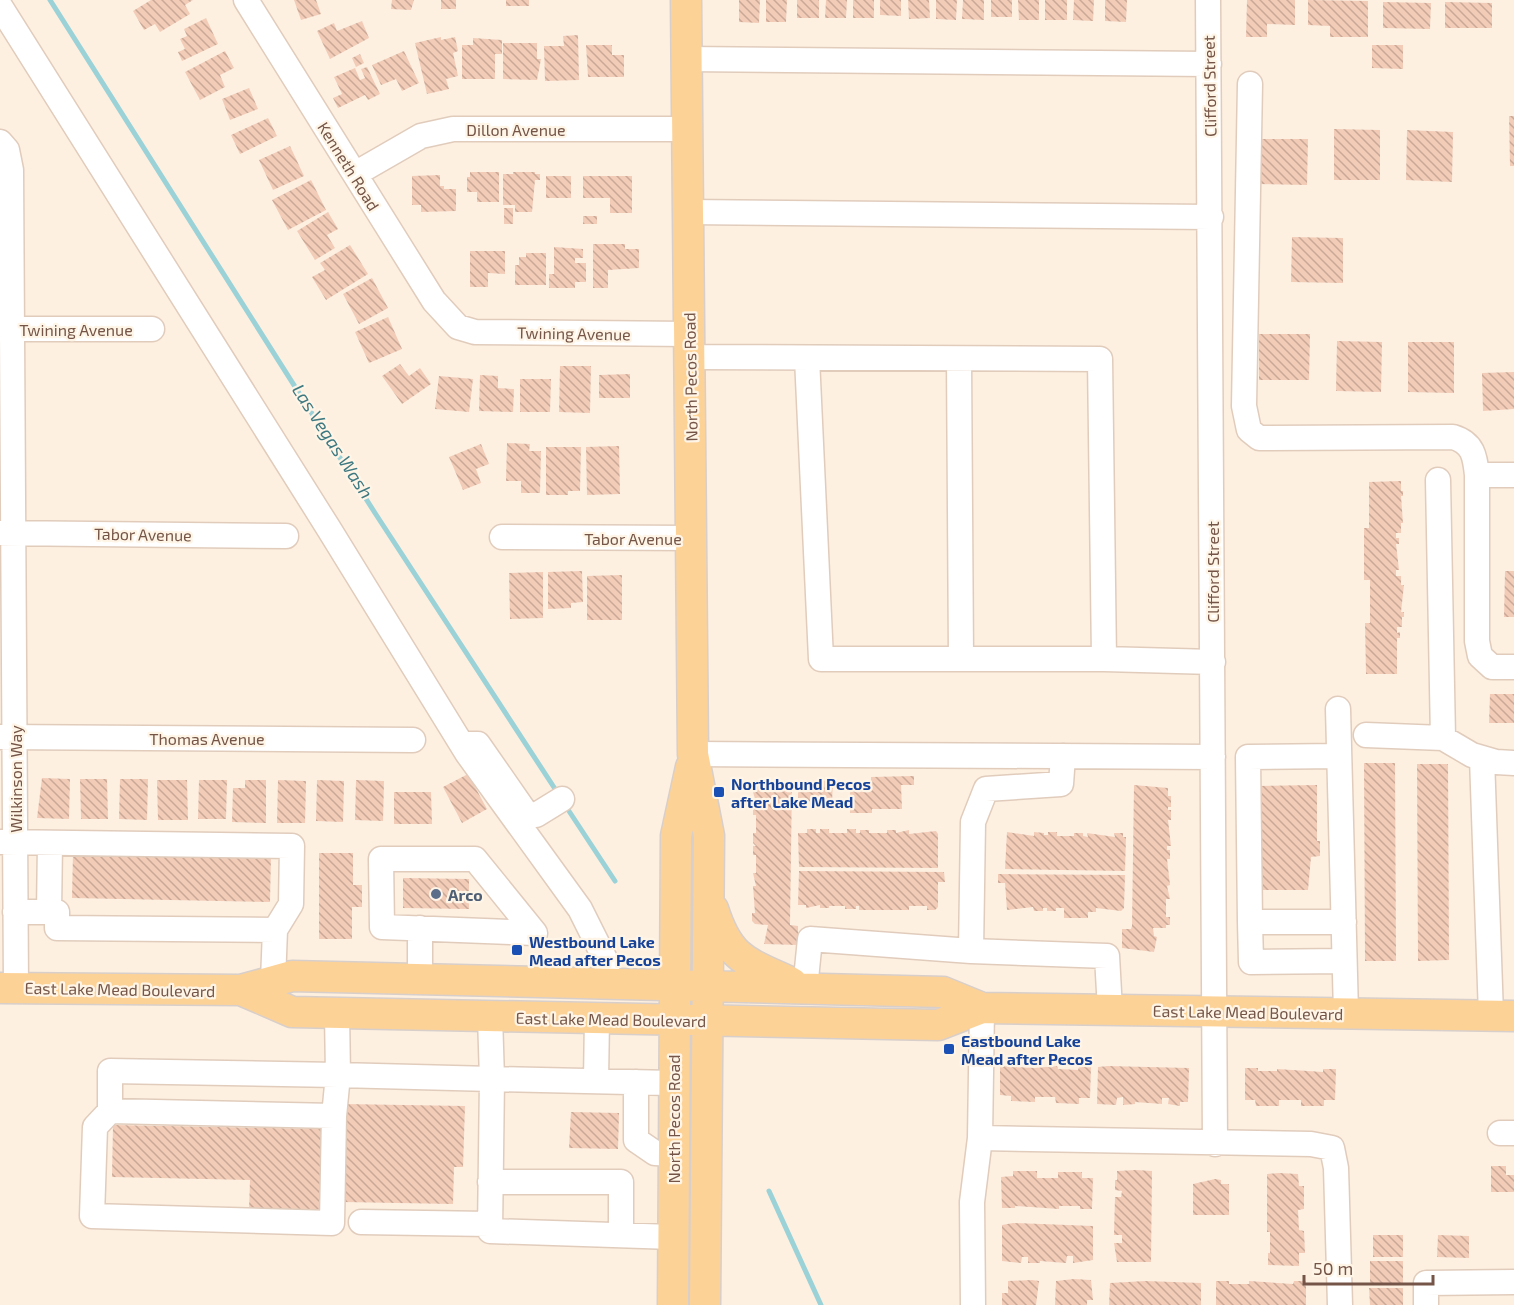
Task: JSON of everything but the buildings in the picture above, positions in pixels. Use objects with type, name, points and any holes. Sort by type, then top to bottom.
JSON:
[{"type":"main road","name":"North Pecos Road","points":[[686,0],[693,754],[709,836],[705,1305]]},
{"type":"main road","name":"North Pecos Road","points":[[673,1305],[676,836],[693,754]]},
{"type":"main road","points":[[709,894],[722,936],[736,955],[806,989]]},
{"type":"main road","name":"East Lake Mead Boulevard","points":[[8,988],[241,990],[292,976],[943,993],[982,1008],[1503,1016]]},
{"type":"main road","name":"East Lake Mead Boulevard","points":[[241,990],[291,1012],[938,1025],[982,1008]]},
{"type":"street","name":"Kenneth Road","points":[[246,0],[434,301],[459,327]]},
{"type":"street","name":"Clifford Street","points":[[1208,0],[1215,1144]]},
{"type":"street","points":[[0,6],[323,519],[467,753],[580,909],[607,963],[607,984]]},
{"type":"street","points":[[687,59],[1209,64]]},
{"type":"street","points":[[1250,84],[1244,406],[1249,430],[1259,438],[1453,437],[1464,440],[1474,454],[1477,475],[1477,640],[1480,656],[1492,667],[1514,667]]},
{"type":"street","name":"Dillon Avenue","points":[[355,174],[421,136],[453,129],[688,129]]},
{"type":"street","name":"Wilkinson Way","points":[[0,142],[7,150],[11,170],[6,329],[10,919],[8,988]]},
{"type":"street","points":[[688,212],[1211,209],[1248,203]]},
{"type":"street","name":"Twining Avenue","points":[[459,327],[475,332],[689,345],[807,358],[1100,359],[1104,658]]},
{"type":"street","name":"Twining Avenue","points":[[6,329],[152,329]]},
{"type":"street","points":[[807,358],[820,658],[1104,658],[1213,662]]},
{"type":"street","points":[[959,359],[961,658]]},
{"type":"street","points":[[1477,475],[1514,475]]},
{"type":"street","points":[[1438,480],[1443,738]]},
{"type":"street","name":"Tabor Avenue","points":[[7,533],[286,536]]},
{"type":"street","name":"Tabor Avenue","points":[[502,537],[691,538]]},
{"type":"street","points":[[1338,709],[1346,1013]]},
{"type":"street","points":[[1366,735],[1443,738],[1472,755],[1514,763]]},
{"type":"street","name":"Thomas Avenue","points":[[7,737],[414,740]]},
{"type":"street","points":[[467,753],[469,744],[478,744],[526,813],[536,815],[562,799]]},
{"type":"street","points":[[693,754],[1213,757]]},
{"type":"street","points":[[972,951],[973,822],[986,789],[1062,784],[1063,756]]},
{"type":"street","points":[[1339,756],[1248,757],[1250,922],[1251,962],[1344,961]]},
{"type":"street","points":[[1482,758],[1490,970],[1503,1016]]},
{"type":"street","points":[[8,842],[292,846],[291,904],[274,930],[273,981]]},
{"type":"street","points":[[49,912],[50,843]]},
{"type":"street","points":[[381,859],[475,859],[535,933],[443,928],[420,928],[382,927],[381,859]]},
{"type":"street","points":[[10,919],[57,912],[57,928],[274,930]]},
{"type":"street","points":[[1250,922],[1344,922]]},
{"type":"street","points":[[420,928],[420,979]]},
{"type":"street","points":[[806,989],[810,939],[972,951],[1107,956],[1110,1010]]},
{"type":"street","points":[[973,1305],[972,1202],[980,1138],[982,1008]]},
{"type":"street","points":[[338,1013],[338,1076],[334,1116],[332,1222],[92,1216],[95,1127],[110,1111],[110,1071],[338,1076],[492,1079],[596,1082],[674,1083]]},
{"type":"street","points":[[490,1016],[492,1079],[490,1231],[673,1237]]},
{"type":"street","points":[[596,1082],[597,1018]]},
{"type":"street","points":[[636,1082],[636,1140],[655,1153],[673,1154]]},
{"type":"street","points":[[110,1111],[334,1116]]},
{"type":"street","points":[[980,1138],[1311,1144],[1332,1148],[1336,1168],[1340,1305]]},
{"type":"street","points":[[490,1182],[621,1182],[621,1235]]},
{"type":"street","points":[[361,1222],[489,1224]]},
{"type":"street","points":[[1426,1305],[1426,1283],[1514,1282]]},
{"type":"waterway","name":"Las Vegas Wash","points":[[50,0],[375,513],[559,795]]},
{"type":"waterway","name":"Las Vegas Wash","points":[[565,805],[615,881]]},
{"type":"waterway","name":"Las Vegas Wash","points":[[769,1191],[821,1305]]},
{"type":"place","name":"Northbound Pecos after Lake Mead","points":[[719,792]]},
{"type":"place","name":"Arco","points":[[436,894]]},
{"type":"place","name":"Westbound Lake Mead after Pecos","points":[[517,950]]},
{"type":"place","name":"Eastbound Lake Mead after Pecos","points":[[949,1049]]}]
